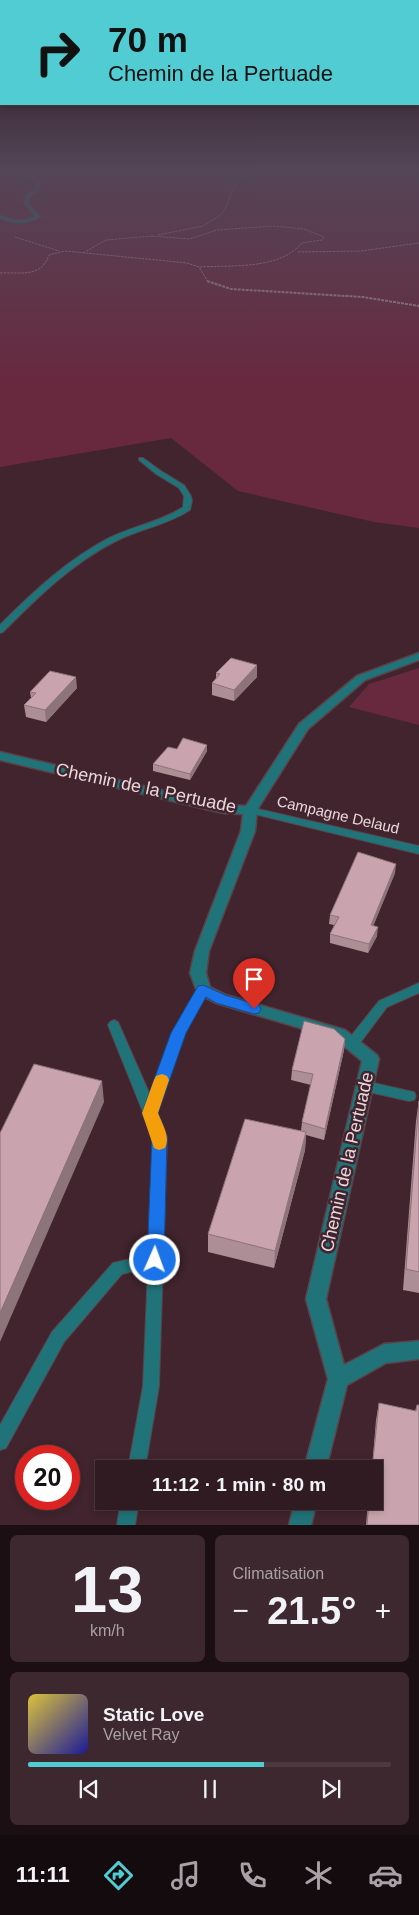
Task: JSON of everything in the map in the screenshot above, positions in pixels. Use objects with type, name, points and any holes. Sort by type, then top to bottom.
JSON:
[{"type":"street","points":[[250,810],[303,727],[361,678],[419,656]]},
{"type":"street","name":"Chemin de la Pertuade","points":[[0,756],[223,809],[250,810],[248,832],[202,951],[198,973],[203,990],[221,999],[339,1034],[371,1059],[316,1299],[338,1379]]},
{"type":"street","points":[[317,1460],[338,1379],[384,1354],[419,1350]]},
{"type":"street","points":[[300,1525],[304,1510]]},
{"type":"lane","points":[[0,630],[31,599],[88,555],[131,531],[165,521],[187,508],[189,496],[183,486],[159,473],[142,460]]},
{"type":"lane","name":"Campagne Delaud","points":[[250,810],[419,850]]},
{"type":"lane","points":[[352,1044],[383,1004],[419,988]]},
{"type":"lane","points":[[150,1113],[178,1033],[203,990]]},
{"type":"lane","points":[[114,1025],[160,1137],[152,1386],[138,1460]]},
{"type":"lane","points":[[365,1086],[409,1096]]},
{"type":"lane","points":[[0,1442],[58,1336],[118,1268],[155,1260]]},
{"type":"lane","points":[[126,1525],[128,1510]]},
{"type":"path","points":[[25,240],[59,251],[187,263],[199,267],[266,261],[284,258],[298,252],[361,251],[419,243]]},
{"type":"path","points":[[82,253],[90,246],[107,240]]},
{"type":"path","points":[[298,252],[302,243],[321,240]]},
{"type":"path","points":[[0,273],[37,271],[44,266],[49,255],[59,251]]},
{"type":"path","points":[[199,267],[208,283],[231,289],[363,297],[419,306]]},
{"type":"shaded area","points":[[0,240],[419,240],[419,528],[374,522],[238,491],[171,438],[0,467]]},
{"type":"shaded area","points":[[419,668],[419,725],[349,707],[369,684]]},
{"type":"building","points":[[231,658],[257,665],[234,690],[212,683],[220,674],[216,673]]},
{"type":"building","points":[[50,671],[76,677],[45,710],[24,705],[36,693],[30,692]]},
{"type":"building","points":[[183,738],[207,745],[190,774],[153,764],[168,747],[177,749]]},
{"type":"building","points":[[358,852],[396,864],[371,925],[378,927],[369,944],[330,934],[339,917],[330,915]]},
{"type":"building","points":[[304,1021],[334,1029],[345,1039],[325,1129],[302,1122],[313,1074],[292,1070]]},
{"type":"building","points":[[34,1064],[102,1081],[0,1313],[0,1133]]},
{"type":"building","points":[[419,1101],[419,1272],[406,1269]]},
{"type":"building","points":[[245,1119],[306,1132],[275,1251],[208,1234]]},
{"type":"building","points":[[379,1403],[416,1411],[417,1405],[419,1405],[419,1525],[367,1525],[368,1510],[383,1510],[383,1460],[373,1460]]},
{"type":"slow traffic","points":[[159,1144],[160,1137],[150,1113],[162,1080]]},
{"type":"route","points":[[155,1260],[160,1137],[150,1113],[178,1033],[203,990],[221,999],[254,1009]]}]
